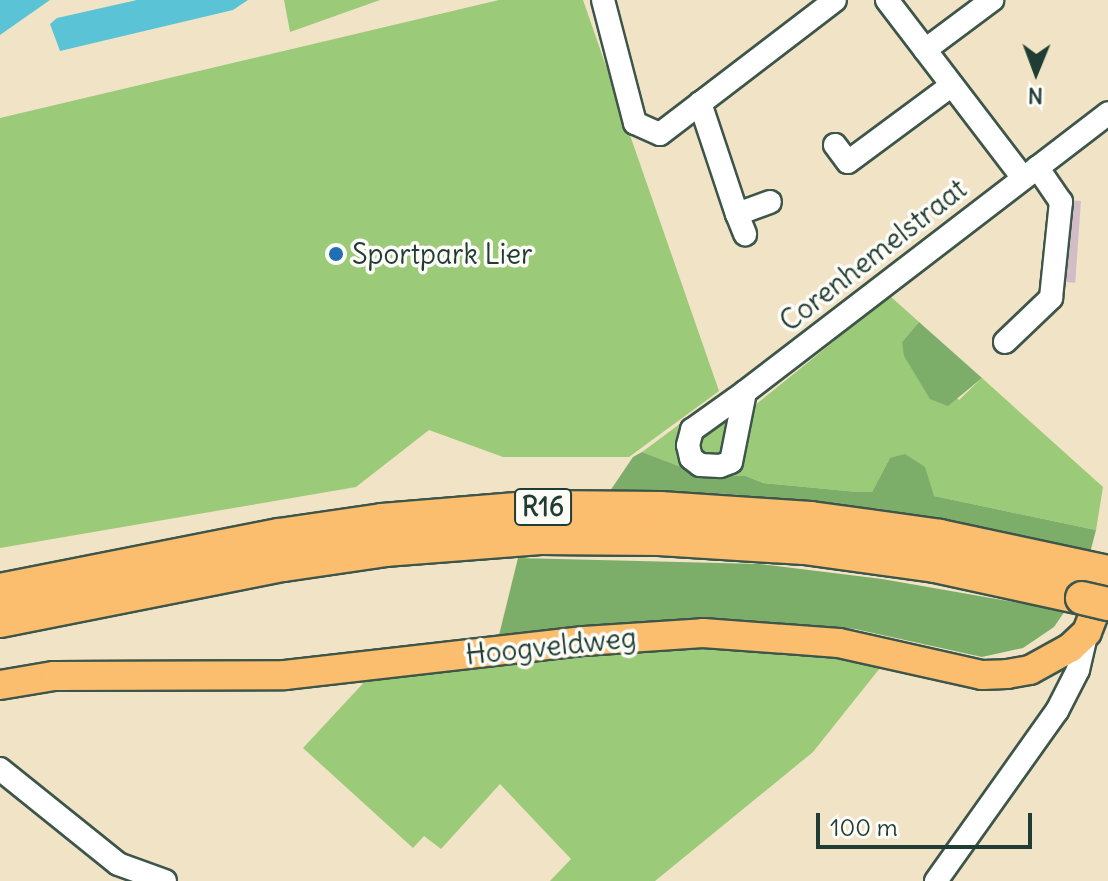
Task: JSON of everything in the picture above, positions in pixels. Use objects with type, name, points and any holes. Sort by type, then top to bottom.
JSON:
[{"type":"highway","name":"R16","points":[[0,590],[279,535],[382,520],[540,507],[660,508],[811,518],[940,536],[1099,584]]},
{"type":"highway","name":"R16","points":[[0,621],[299,563],[398,549],[557,537],[659,539],[804,548],[1099,584]]},
{"type":"main road","points":[[1087,632],[1099,584]]},
{"type":"main road","name":"Hoogveldweg","points":[[0,685],[54,676],[285,675],[599,640],[703,633],[839,643],[982,675],[1007,674],[1043,664],[1070,648],[1087,632]]},
{"type":"street","points":[[603,0],[635,123],[660,134],[835,0]]},
{"type":"street","points":[[887,0],[952,85],[1061,202],[1051,298],[1005,342]]},
{"type":"street","points":[[925,50],[992,0]]},
{"type":"street","points":[[835,145],[848,162],[952,85]]},
{"type":"street","points":[[700,103],[741,224],[770,202]]},
{"type":"street","name":"Corenhemelstraat","points":[[745,392],[1108,113]]},
{"type":"street","points":[[936,881],[1061,705],[1078,670],[1087,632]]},
{"type":"street","points":[[1043,664],[1054,681],[1061,705]]},
{"type":"street","points":[[0,769],[118,864],[153,879]]},
{"type":"shaded area","points":[[1067,200],[1081,201],[1075,283],[1061,282]]},
{"type":"green space","points":[[284,0],[380,0],[290,32]]},
{"type":"green space","name":"Sportpark Lier","points":[[499,0],[583,0],[719,391],[629,457],[503,457],[429,430],[356,487],[0,548],[0,118]]},
{"type":"green space","points":[[890,296],[919,322],[902,342],[959,400],[982,378],[1103,487],[1096,530],[934,496],[890,458],[872,492],[858,492],[763,483],[746,476],[705,476],[642,452],[723,392],[754,406]]},
{"type":"green space","points":[[919,322],[982,378],[948,406],[930,399],[904,356],[902,342]]},
{"type":"green space","points":[[642,452],[705,476],[746,476],[763,483],[858,492],[872,492],[890,458],[905,454],[925,467],[934,496],[1096,530],[1090,553],[880,509],[729,494],[610,491],[633,457]]},
{"type":"green space","points":[[518,558],[759,564],[882,579],[1065,611],[1054,627],[1023,648],[982,657],[855,629],[718,618],[499,635]]},
{"type":"green space","points":[[672,644],[756,647],[884,663],[813,752],[655,881],[550,881],[571,859],[500,784],[441,849],[424,836],[413,848],[303,748],[369,677]]},
{"type":"water","points":[[0,0],[50,0],[0,35]]},
{"type":"water","points":[[137,0],[248,0],[233,10],[60,51],[50,24],[57,18]]},
{"type":"place","name":"Sportpark Lier","points":[[336,254]]}]
